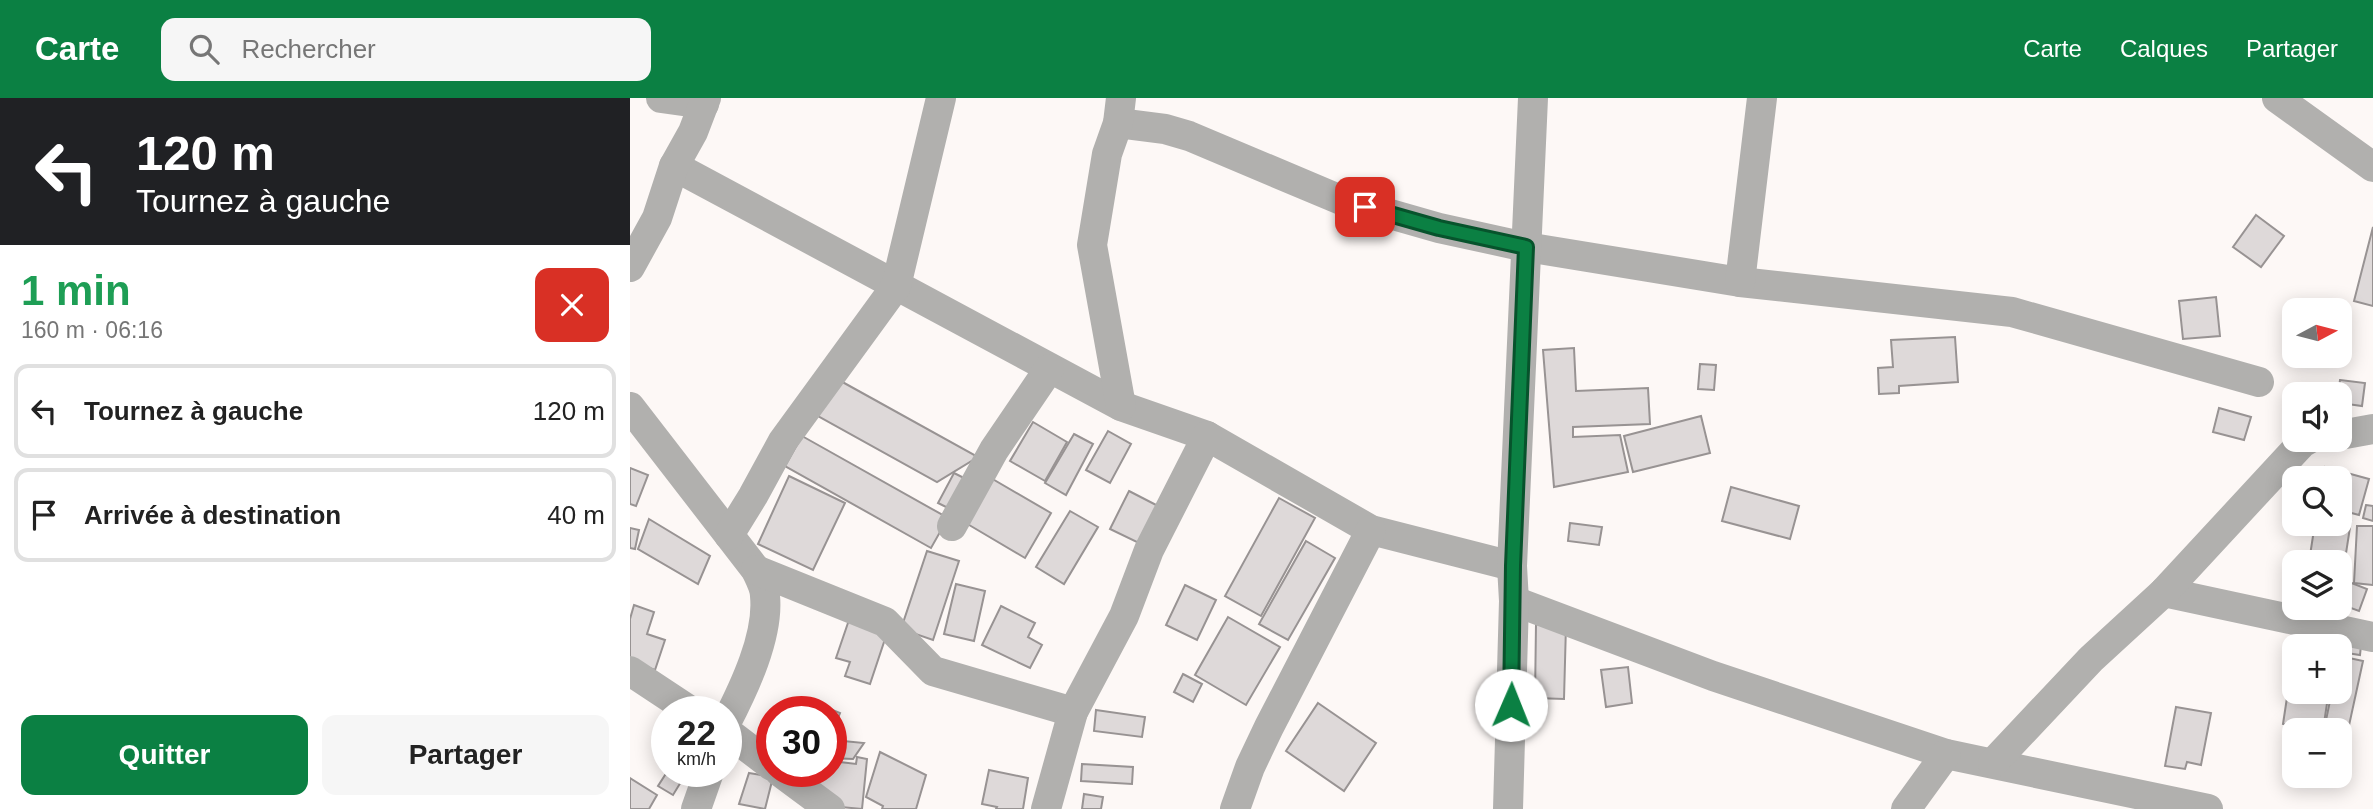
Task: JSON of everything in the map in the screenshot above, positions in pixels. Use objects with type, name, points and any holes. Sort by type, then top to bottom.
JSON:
[{"type":"street","points":[[630,267],[657,218],[674,166],[705,101],[661,98]]},
{"type":"street","points":[[729,535],[783,441],[896,286],[941,98]]},
{"type":"street","points":[[1508,809],[1513,566],[1533,98]]},
{"type":"street","points":[[1740,282],[1762,98]]},
{"type":"street","points":[[2277,98],[2371,163]]},
{"type":"street","points":[[1121,406],[1092,245],[1107,154],[1119,111],[1189,136],[1341,200],[1439,228],[1526,247],[1740,282],[2012,312],[2259,382]]},
{"type":"street","points":[[674,166],[1121,406],[1208,436],[1371,530],[1513,566]]},
{"type":"street","points":[[952,526],[994,450],[1049,369]]},
{"type":"street","points":[[630,407],[755,569],[766,594],[763,625],[740,696]]},
{"type":"street","points":[[2352,433],[2373,429]]},
{"type":"street","points":[[1046,809],[1073,712],[1124,616],[1149,550],[1208,436]]},
{"type":"street","points":[[1993,763],[2091,659],[2164,592],[2294,452]]},
{"type":"street","points":[[1235,809],[1250,767],[1269,727],[1371,530]]},
{"type":"street","points":[[755,569],[885,622],[933,671],[1073,712]]},
{"type":"street","points":[[2164,592],[2373,637]]},
{"type":"street","points":[[1514,601],[1713,676],[1946,754],[1993,763],[2129,801],[2208,809]]},
{"type":"street","points":[[630,671],[668,696]]},
{"type":"street","points":[[1906,809],[1946,754]]},
{"type":"street","points":[[696,809],[704,787]]},
{"type":"street","points":[[800,787],[830,809]]},
{"type":"building","points":[[2256,215],[2284,236],[2261,267],[2233,247]]},
{"type":"building","points":[[2373,227],[2373,306],[2354,301]]},
{"type":"building","points":[[2216,297],[2220,336],[2183,339],[2179,301]]},
{"type":"building","points":[[1955,337],[1958,382],[1899,386],[1899,393],[1879,394],[1878,368],[1893,367],[1891,340]]},
{"type":"building","points":[[1574,348],[1576,391],[1648,388],[1650,424],[1573,427],[1573,437],[1620,435],[1628,472],[1554,487],[1543,350]]},
{"type":"building","points":[[1700,364],[1716,365],[1714,390],[1698,389]]},
{"type":"building","points":[[837,379],[978,457],[937,482],[818,416]]},
{"type":"building","points":[[2340,380],[2365,383],[2362,406],[2352,405],[2352,382]]},
{"type":"building","points":[[2219,408],[2251,417],[2244,440],[2213,432]]},
{"type":"building","points":[[1701,416],[1710,453],[1633,472],[1624,436]]},
{"type":"building","points":[[1033,422],[1067,442],[1045,481],[1010,461]]},
{"type":"building","points":[[1108,431],[1131,444],[1110,483],[1086,470]]},
{"type":"building","points":[[1074,434],[1093,444],[1066,495],[1045,483]]},
{"type":"building","points":[[802,436],[948,518],[931,548],[785,466]]},
{"type":"building","points":[[630,468],[648,475],[636,506],[630,504]]},
{"type":"building","points":[[954,473],[966,479],[950,509],[938,503]]},
{"type":"building","points":[[984,474],[1051,513],[1025,558],[959,519]]},
{"type":"building","points":[[2352,474],[2369,479],[2359,515],[2352,513]]},
{"type":"building","points":[[789,476],[845,503],[813,570],[758,544]]},
{"type":"building","points":[[1731,487],[1799,506],[1790,539],[1722,521]]},
{"type":"building","points":[[1129,491],[1162,508],[1143,545],[1110,529]]},
{"type":"building","points":[[1279,498],[1315,518],[1261,616],[1225,596]]},
{"type":"building","points":[[2366,505],[2373,506],[2373,521],[2363,518]]},
{"type":"building","points":[[1070,511],[1098,527],[1064,584],[1036,567]]},
{"type":"building","points":[[649,519],[710,556],[698,584],[638,549]]},
{"type":"building","points":[[1570,523],[1602,527],[1599,545],[1568,541]]},
{"type":"building","points":[[2357,526],[2373,526],[2373,585],[2354,583]]},
{"type":"building","points":[[630,528],[639,530],[635,549],[630,548]]},
{"type":"building","points":[[2313,536],[2349,536],[2347,550],[2311,550]]},
{"type":"building","points":[[1306,541],[1335,558],[1288,640],[1259,624]]},
{"type":"building","points":[[927,551],[959,561],[933,640],[901,629]]},
{"type":"building","points":[[2352,583],[2367,589],[2359,611],[2352,608]]},
{"type":"building","points":[[956,584],[985,591],[974,641],[944,634]]},
{"type":"building","points":[[1185,585],[1216,600],[1197,640],[1166,625]]},
{"type":"building","points":[[634,605],[654,612],[647,634],[665,640],[655,670],[630,661],[630,619]]},
{"type":"building","points":[[1001,606],[1035,623],[1028,637],[1042,645],[1030,668],[982,645]]},
{"type":"building","points":[[850,617],[888,630],[870,684],[845,676],[850,662],[836,658]]},
{"type":"building","points":[[1228,617],[1280,647],[1246,705],[1195,675]]},
{"type":"building","points":[[1536,624],[1566,625],[1564,699],[1535,698]]},
{"type":"building","points":[[2352,635],[2362,636],[2360,655],[2352,654]]},
{"type":"building","points":[[2352,659],[2363,661],[2351,718],[2326,718],[2329,704],[2352,704]]},
{"type":"building","points":[[1628,667],[1632,703],[1606,707],[1601,670]]},
{"type":"building","points":[[1183,674],[1202,684],[1193,702],[1174,692]]},
{"type":"building","points":[[1318,703],[1376,743],[1344,791],[1286,751]]},
{"type":"building","points":[[2286,704],[2327,704],[2325,718],[2284,718]]},
{"type":"building","points":[[2176,707],[2211,713],[2201,765],[2187,762],[2185,769],[2165,766]]},
{"type":"building","points":[[1096,710],[1145,717],[1142,737],[1094,731]]},
{"type":"building","points":[[847,741],[864,743],[853,759],[847,759]]},
{"type":"building","points":[[880,752],[926,775],[916,809],[882,809],[883,806],[866,797]]},
{"type":"building","points":[[857,757],[867,759],[862,809],[830,806],[817,795],[818,787],[847,787],[847,763],[856,764]]},
{"type":"building","points":[[1082,764],[1133,767],[1132,784],[1081,781]]},
{"type":"building","points":[[989,770],[1028,778],[1023,809],[996,809],[997,807],[982,804]]},
{"type":"building","points":[[749,773],[756,774],[756,787],[770,787],[765,809],[739,804]]},
{"type":"building","points":[[630,778],[657,795],[649,809],[630,809]]},
{"type":"building","points":[[660,787],[678,787],[673,795]]},
{"type":"building","points":[[1084,794],[1103,797],[1101,809],[1082,809]]},
{"type":"route","points":[[1365,207],[1439,228],[1526,247],[1513,566],[1511,705]]}]
